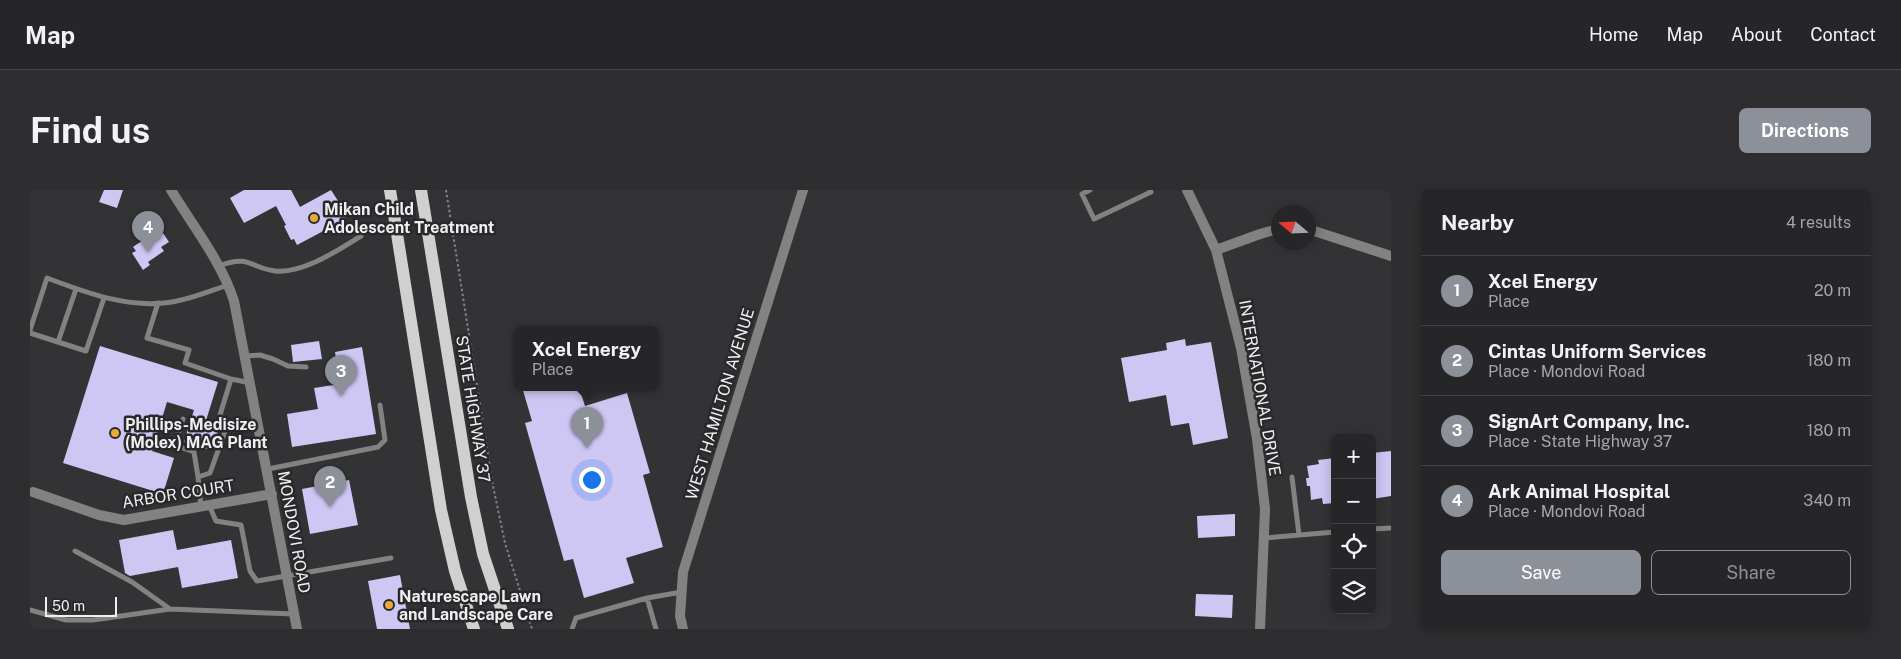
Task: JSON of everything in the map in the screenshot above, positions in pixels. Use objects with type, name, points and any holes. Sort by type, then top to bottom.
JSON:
[{"type":"main road","points":[[390,190],[441,510],[455,571],[474,629]]},
{"type":"main road","name":"STATE HIGHWAY 37","points":[[421,190],[471,497],[483,554],[508,629]]},
{"type":"street","name":"MONDOVI ROAD","points":[[171,190],[219,267],[234,301],[268,469],[297,629]]},
{"type":"street","name":"WEST HAMILTON AVENUE","points":[[683,629],[680,616],[684,572],[803,190]]},
{"type":"street","name":"INTERNATIONAL DRIVE","points":[[1187,190],[1216,250],[1240,348],[1257,439],[1265,509],[1260,629]]},
{"type":"street","points":[[1216,250],[1271,231]]},
{"type":"street","points":[[1316,232],[1391,256]]},
{"type":"street","name":"ARBOR COURT","points":[[31,492],[99,515],[124,520],[272,494]]},
{"type":"lane","points":[[1090,190],[1082,194],[1094,219],[1151,192],[1150,190]]},
{"type":"lane","points":[[219,267],[230,262],[242,261],[251,262],[275,271],[290,270],[329,255],[361,236]]},
{"type":"lane","points":[[104,298],[86,351],[30,331],[47,278],[104,298],[158,303],[186,299],[228,285]]},
{"type":"lane","points":[[58,342],[76,289]]},
{"type":"lane","points":[[158,303],[147,338],[189,350],[185,363],[231,379],[251,383]]},
{"type":"lane","points":[[246,356],[260,356],[273,359],[288,366],[306,368]]},
{"type":"lane","points":[[198,477],[210,473],[228,423],[220,414],[231,379]]},
{"type":"lane","points":[[268,469],[378,447],[385,440],[380,405]]},
{"type":"lane","points":[[183,418],[174,445],[194,452],[205,506],[216,520],[241,525],[250,571],[257,581],[390,558]]},
{"type":"lane","points":[[1292,478],[1299,535]]},
{"type":"lane","points":[[1376,529],[1391,528]]},
{"type":"lane","points":[[1265,538],[1331,532]]},
{"type":"lane","points":[[75,551],[132,582],[170,609]]},
{"type":"lane","points":[[572,629],[576,618],[647,598],[682,592]]},
{"type":"lane","points":[[647,598],[656,629]]},
{"type":"lane","points":[[30,610],[66,620],[93,620],[170,609],[294,614]]},
{"type":"path","points":[[446,190],[493,486],[505,543],[532,629]]},
{"type":"building","points":[[104,190],[123,190],[117,208],[99,202]]},
{"type":"building","points":[[244,190],[291,190],[300,207],[331,190],[344,210],[342,211],[346,219],[297,245],[294,239],[291,240],[276,206],[244,223],[230,198]]},
{"type":"building","points":[[153,233],[156,238],[163,233],[169,242],[161,247],[164,251],[148,262],[150,265],[143,270],[132,253],[136,251],[133,247]]},
{"type":"building","points":[[1185,339],[1186,346],[1211,342],[1228,438],[1193,445],[1189,423],[1171,426],[1166,395],[1129,402],[1121,358],[1167,350],[1166,343]]},
{"type":"building","points":[[319,341],[322,359],[293,362],[291,345]]},
{"type":"building","name":"Phillips-Medisize (Molex) MAG Plant","points":[[100,346],[218,382],[204,427],[218,432],[211,450],[184,442],[194,410],[167,402],[152,451],[174,458],[163,494],[63,463]]},
{"type":"building","points":[[362,347],[376,434],[292,447],[287,414],[318,409],[314,388],[340,384],[335,352]]},
{"type":"building","points":[[523,391],[580,391],[585,406],[627,393],[650,473],[643,475],[663,547],[626,558],[634,583],[584,598],[573,559],[564,561],[525,423],[532,421]]},
{"type":"building","points":[[1391,451],[1391,496],[1376,498],[1376,453]]},
{"type":"building","points":[[1331,458],[1331,503],[1323,504],[1322,498],[1311,500],[1310,486],[1307,486],[1306,478],[1309,478],[1307,466],[1319,464],[1318,460]]},
{"type":"building","points":[[349,480],[358,525],[310,534],[302,489]]},
{"type":"building","points":[[1235,514],[1235,536],[1198,538],[1197,516]]},
{"type":"building","points":[[173,530],[177,550],[231,540],[238,578],[182,588],[178,567],[130,576],[125,573],[119,540]]},
{"type":"building","name":"Naturescape Lawn and Landscape Care","points":[[400,575],[410,629],[377,629],[368,581]]},
{"type":"building","points":[[1196,594],[1233,595],[1232,618],[1195,616]]},
{"type":"place","name":"Mikan Child Adolescent Treatment","points":[[314,218]]},
{"type":"place","name":"Ark Animal Hospital","points":[[148,252]]},
{"type":"place","name":"SignArt Company, Inc.","points":[[341,396]]},
{"type":"place","name":"Phillips-Medisize (Molex) MAG Plant","points":[[115,433]]},
{"type":"place","name":"Xcel Energy","points":[[587,448]]},
{"type":"place","name":"Cintas Uniform Services","points":[[330,507]]},
{"type":"place","name":"Naturescape Lawn and Landscape Care","points":[[389,605]]}]
